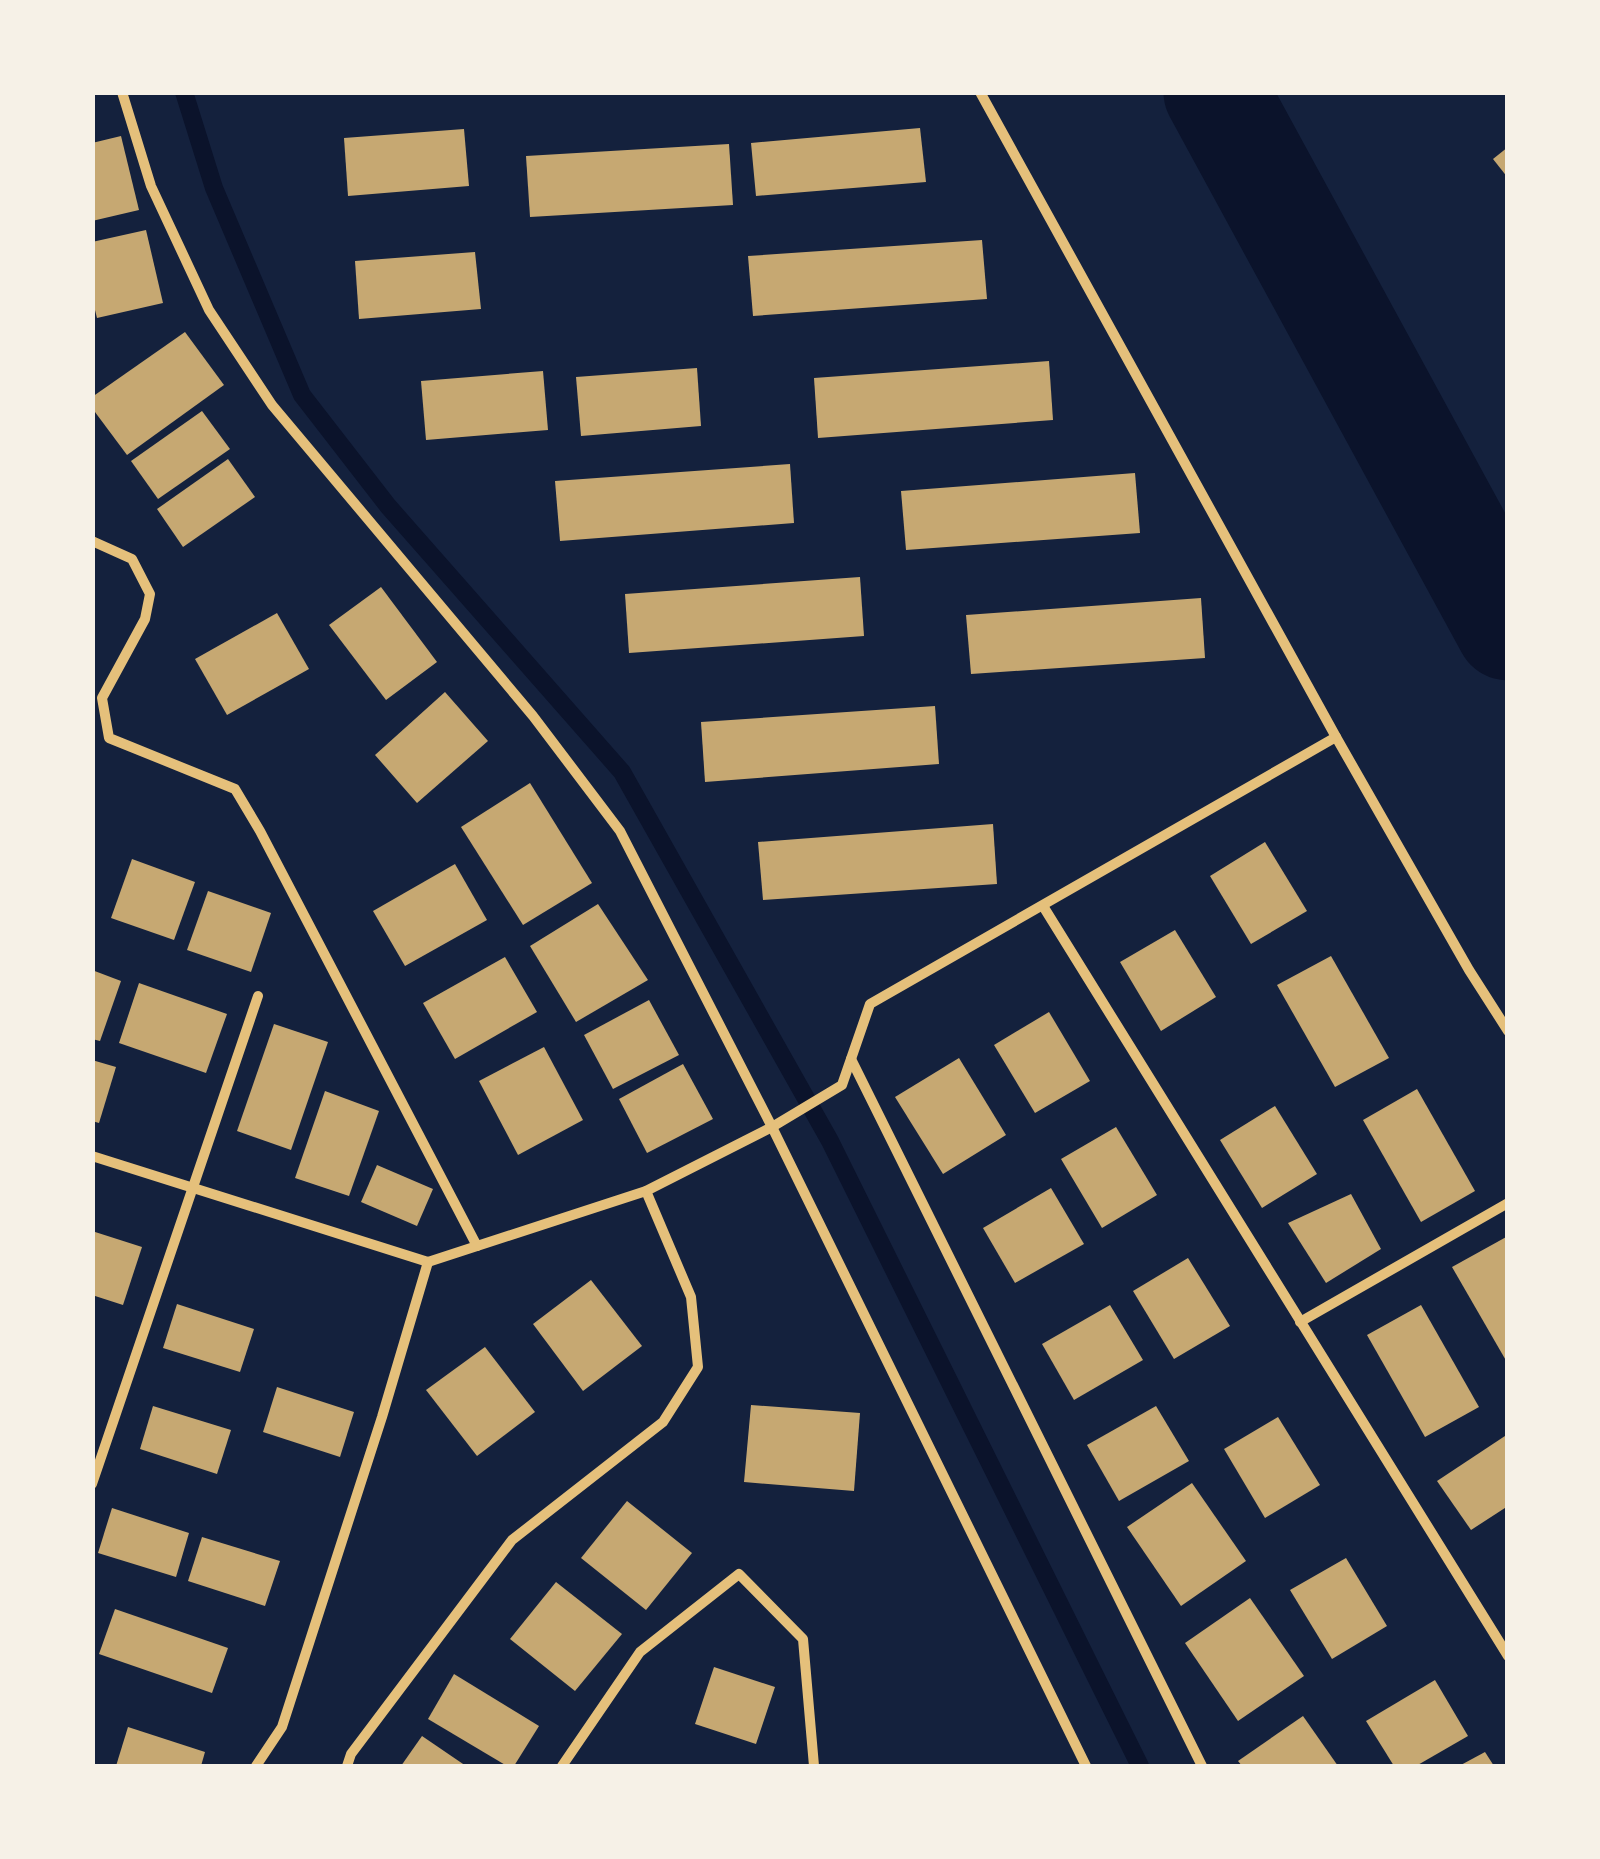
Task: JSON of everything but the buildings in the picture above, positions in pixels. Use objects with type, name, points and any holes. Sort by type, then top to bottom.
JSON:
[{"type":"street","points":[[122,92],[152,186],[209,310],[272,405],[533,716],[620,831],[772,1127],[1086,1766]]},
{"type":"street","points":[[980,92],[1336,737],[1508,1032]]},
{"type":"street","points":[[92,540],[132,558],[150,594],[145,619],[102,698],[109,738],[235,789],[477,1246]]},
{"type":"street","points":[[92,1156],[428,1262],[646,1191],[772,1127],[842,1085],[870,1004],[1336,737]]},
{"type":"street","points":[[1043,906],[1508,1656]]},
{"type":"street","points":[[92,1484],[258,996]]},
{"type":"street","points":[[852,1059],[1202,1766]]},
{"type":"street","points":[[347,1766],[351,1754],[512,1540],[663,1422],[698,1366],[691,1297],[646,1191]]},
{"type":"street","points":[[1300,1322],[1508,1203]]},
{"type":"street","points":[[256,1766],[282,1727],[428,1262]]},
{"type":"street","points":[[562,1766],[640,1652],[739,1574],[803,1638],[814,1766]]},
{"type":"waterway","points":[[184,92],[214,188],[302,395],[388,506],[622,772],[830,1141],[1140,1766]]},
{"type":"waterway","points":[[1216,92],[1508,628]]}]
